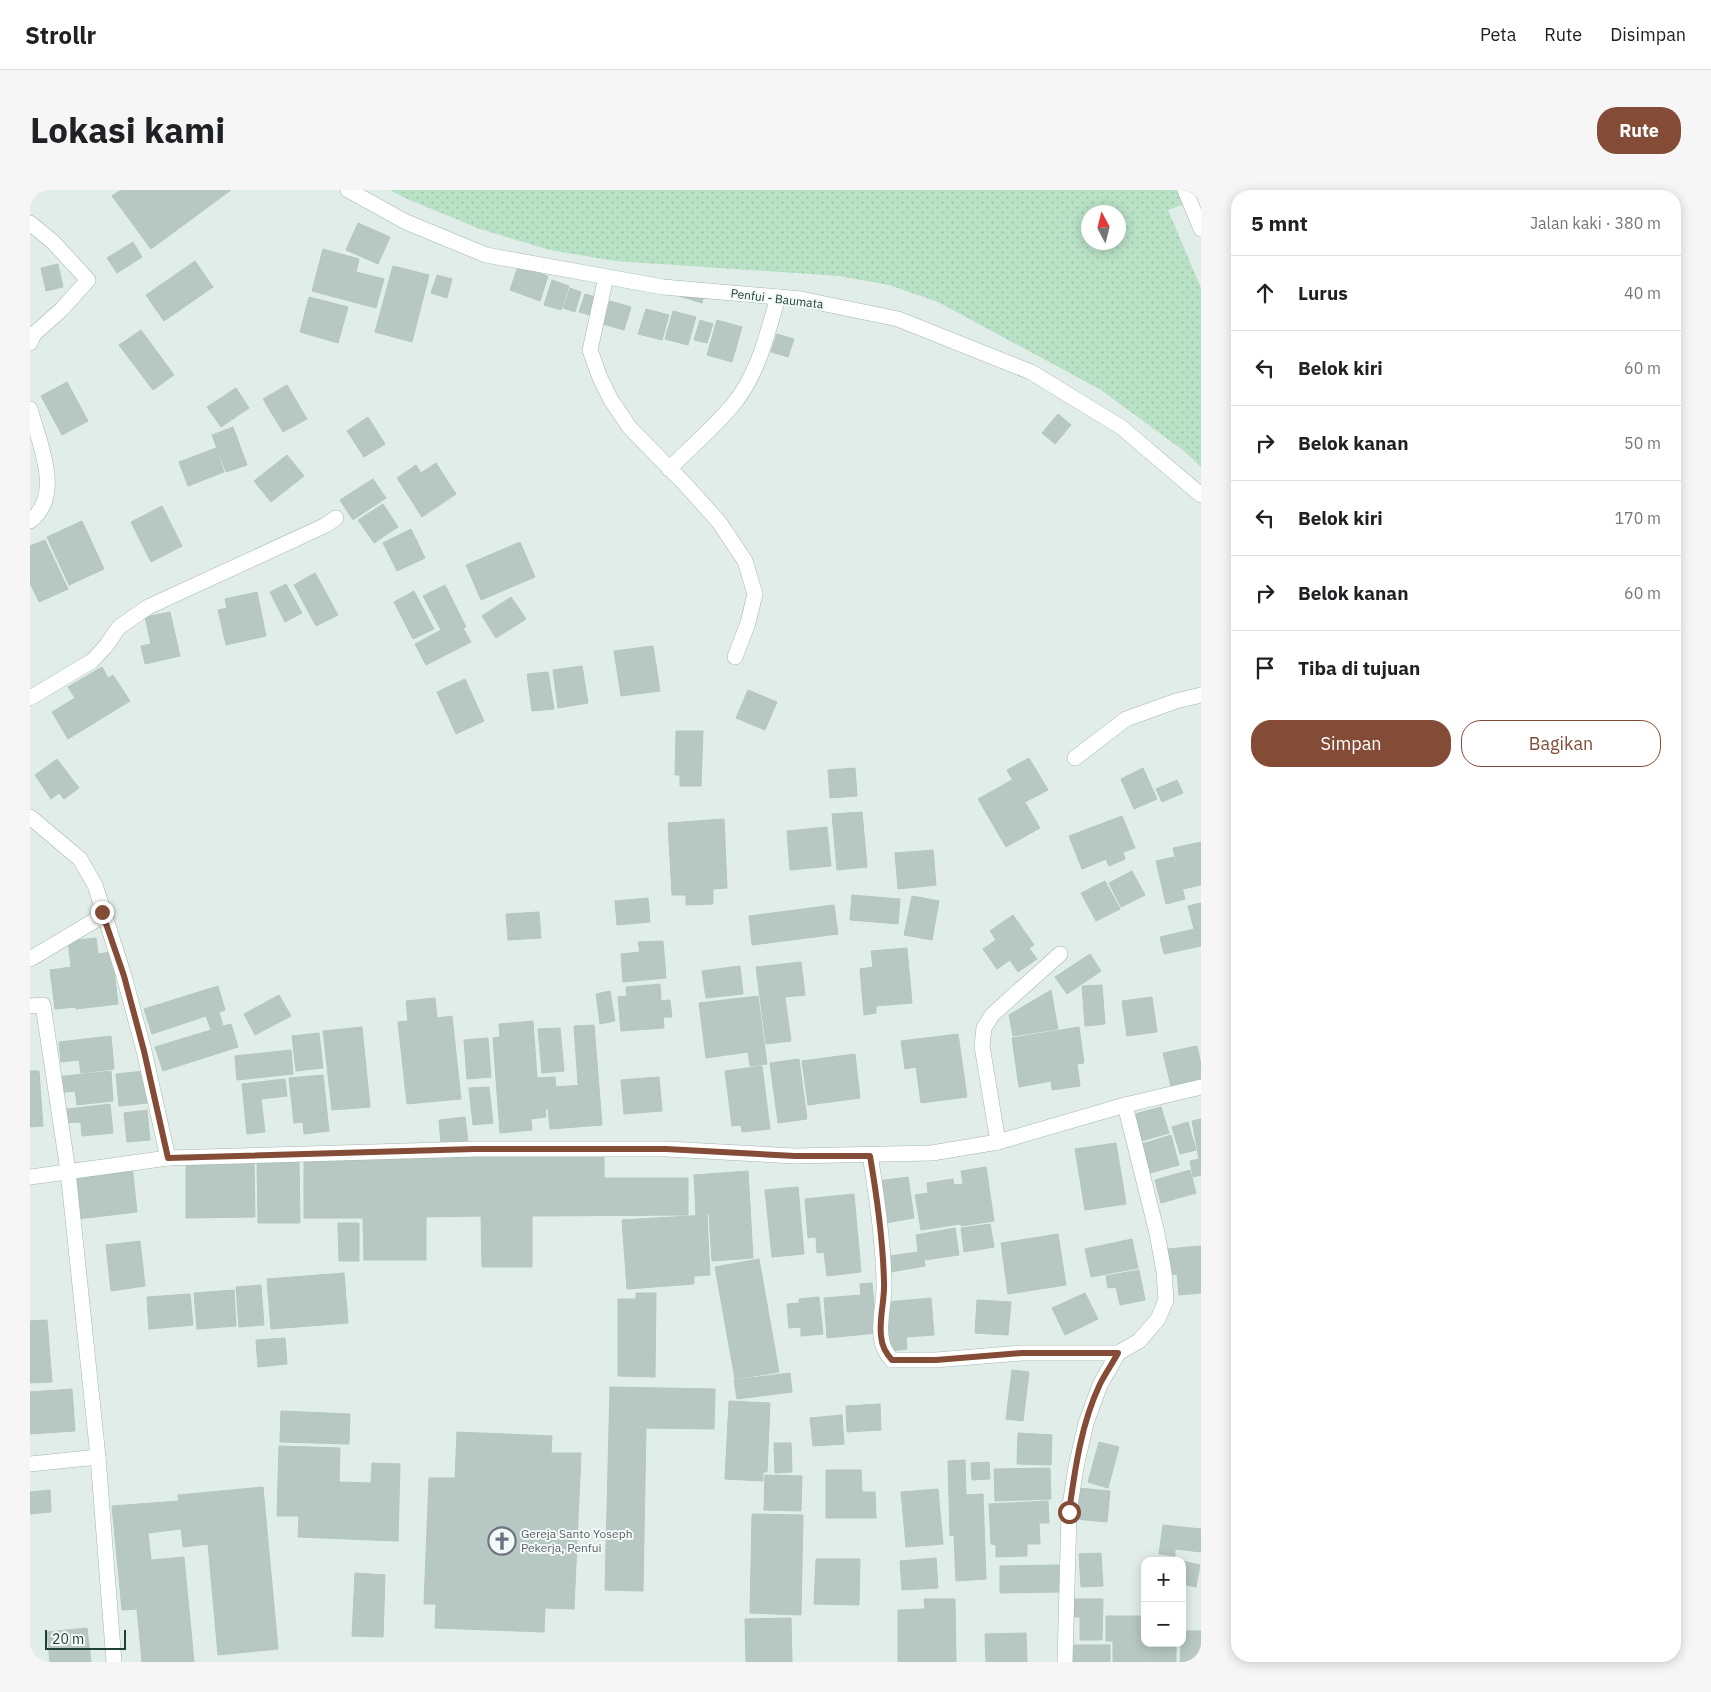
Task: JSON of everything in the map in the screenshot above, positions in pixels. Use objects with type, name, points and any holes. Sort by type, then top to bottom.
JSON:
[{"type":"street","name":"Penfui - Baumata","points":[[348,190],[406,222],[486,255],[663,287],[801,299],[898,319],[1030,372],[1121,428],[1201,495]]},
{"type":"street","points":[[1185,190],[1201,229]]},
{"type":"street","points":[[30,224],[53,242],[88,280],[61,310],[34,334],[30,343]]},
{"type":"street","points":[[606,277],[590,350],[600,378],[630,428],[719,522],[745,561],[755,594],[748,623],[735,657]]},
{"type":"street","points":[[669,469],[732,406],[754,371],[764,347],[778,297]]},
{"type":"street","points":[[30,409],[48,475],[46,501],[38,515],[30,521]]},
{"type":"street","points":[[30,698],[92,661],[106,646],[119,627],[148,607],[326,525],[336,518]]},
{"type":"street","points":[[1075,758],[1126,718],[1176,701],[1201,695]]},
{"type":"street","points":[[30,817],[80,859],[94,885],[124,976],[144,1051],[168,1158]]},
{"type":"street","points":[[30,959],[99,918],[102,912]]},
{"type":"street","points":[[998,1142],[982,1046],[984,1028],[992,1015],[1060,954]]},
{"type":"street","points":[[30,1006],[43,1004],[68,1171],[98,1457],[114,1662]]},
{"type":"street","points":[[30,1177],[168,1158],[474,1149],[656,1149],[795,1156],[870,1156],[932,1153],[998,1142],[1126,1104],[1201,1088]]},
{"type":"street","points":[[870,1156],[880,1221],[884,1284],[881,1335],[884,1350],[892,1360],[936,1360],[1022,1353],[1118,1353],[1139,1341],[1158,1319],[1166,1300],[1164,1272],[1157,1233],[1126,1104]]},
{"type":"street","points":[[1065,1662],[1069,1512],[1076,1467],[1088,1415],[1100,1385],[1118,1353]]},
{"type":"street","points":[[30,1464],[98,1457]]},
{"type":"green space","points":[[390,190],[1201,190],[1201,198],[1168,210],[1201,288],[1201,467],[1184,451],[1101,390],[938,302],[889,285],[839,276],[615,261],[550,250],[480,229]]},
{"type":"building","points":[[121,190],[231,190],[151,249],[112,196]]},
{"type":"building","points":[[358,223],[390,237],[378,264],[346,250]]},
{"type":"building","points":[[133,242],[142,257],[117,273],[107,258]]},
{"type":"building","points":[[323,249],[359,259],[356,272],[384,279],[376,308],[312,291]]},
{"type":"building","points":[[195,261],[213,287],[164,321],[146,295]]},
{"type":"building","points":[[58,264],[63,287],[46,291],[41,268]]},
{"type":"building","points":[[393,266],[429,275],[412,342],[375,332]]},
{"type":"building","points":[[518,266],[548,276],[540,301],[510,290]]},
{"type":"building","points":[[437,275],[452,279],[447,298],[431,293]]},
{"type":"building","points":[[552,280],[569,286],[561,310],[544,305]]},
{"type":"building","points":[[570,288],[581,292],[575,312],[563,308]]},
{"type":"building","points":[[680,292],[703,298],[702,303],[679,296]]},
{"type":"building","points":[[585,294],[596,297],[590,315],[579,312]]},
{"type":"building","points":[[309,297],[348,307],[338,343],[300,332]]},
{"type":"building","points":[[610,301],[631,307],[624,330],[603,324]]},
{"type":"building","points":[[646,309],[669,315],[662,340],[638,334]]},
{"type":"building","points":[[673,311],[696,317],[688,345],[665,339]]},
{"type":"building","points":[[700,320],[713,324],[707,343],[694,340]]},
{"type":"building","points":[[717,320],[742,327],[732,362],[707,355]]},
{"type":"building","points":[[141,330],[174,375],[153,390],[119,345]]},
{"type":"building","points":[[777,334],[794,339],[788,357],[771,352]]},
{"type":"building","points":[[67,382],[88,421],[62,435],[41,396]]},
{"type":"building","points":[[287,385],[307,419],[283,432],[263,399]]},
{"type":"building","points":[[236,388],[249,408],[221,427],[207,407]]},
{"type":"building","points":[[1058,414],[1071,425],[1055,444],[1042,433]]},
{"type":"building","points":[[368,417],[385,444],[364,457],[347,431]]},
{"type":"building","points":[[233,427],[247,465],[226,472],[212,435]]},
{"type":"building","points":[[216,448],[224,472],[188,486],[179,462]]},
{"type":"building","points":[[287,455],[304,476],[271,502],[254,481]]},
{"type":"building","points":[[436,463],[456,494],[422,517],[397,478],[416,465],[421,473]]},
{"type":"building","points":[[373,479],[386,498],[353,520],[340,500]]},
{"type":"building","points":[[383,504],[398,527],[374,543],[358,520]]},
{"type":"building","points":[[162,506],[182,546],[151,562],[131,522]]},
{"type":"building","points":[[82,521],[104,569],[69,585],[47,537]]},
{"type":"building","points":[[411,529],[425,558],[397,571],[383,543]]},
{"type":"building","points":[[45,540],[68,589],[39,602],[30,583],[30,546]]},
{"type":"building","points":[[520,542],[535,577],[481,600],[466,565]]},
{"type":"building","points":[[315,573],[338,615],[316,626],[294,585]]},
{"type":"building","points":[[286,584],[302,613],[285,622],[270,592]]},
{"type":"building","points":[[445,585],[466,627],[463,628],[471,642],[426,665],[415,644],[441,630],[423,596]]},
{"type":"building","points":[[414,591],[434,629],[413,639],[394,602]]},
{"type":"building","points":[[257,592],[266,636],[226,645],[218,610],[227,608],[225,599]]},
{"type":"building","points":[[511,597],[526,619],[496,638],[482,616]]},
{"type":"building","points":[[170,612],[180,656],[145,664],[141,646],[151,644],[145,617]]},
{"type":"building","points":[[653,646],[660,691],[621,696],[614,651]]},
{"type":"building","points":[[582,666],[588,703],[558,708],[553,670]]},
{"type":"building","points":[[102,667],[108,678],[113,675],[130,701],[68,739],[52,712],[75,698],[68,687]]},
{"type":"building","points":[[548,672],[554,709],[532,711],[527,674]]},
{"type":"building","points":[[465,679],[484,721],[456,734],[437,692]]},
{"type":"building","points":[[748,690],[777,702],[765,730],[736,718]]},
{"type":"building","points":[[676,731],[703,731],[701,786],[680,786],[680,775],[675,775]]},
{"type":"building","points":[[1029,758],[1048,790],[1025,802],[1007,770]]},
{"type":"building","points":[[57,759],[79,788],[64,799],[59,793],[51,799],[35,775]]},
{"type":"building","points":[[855,768],[857,796],[830,798],[828,770]]},
{"type":"building","points":[[1143,768],[1157,799],[1134,809],[1121,779]]},
{"type":"building","points":[[1012,780],[1040,828],[1006,847],[978,799]]},
{"type":"building","points":[[1177,780],[1183,793],[1162,802],[1156,789]]},
{"type":"building","points":[[862,812],[867,867],[837,870],[832,814]]},
{"type":"building","points":[[1122,816],[1135,848],[1123,852],[1125,859],[1109,866],[1106,859],[1082,869],[1069,836]]},
{"type":"building","points":[[724,819],[727,888],[713,889],[713,904],[686,905],[686,895],[672,895],[668,823]]},
{"type":"building","points":[[827,827],[831,866],[790,870],[787,831]]},
{"type":"building","points":[[1201,842],[1201,885],[1183,889],[1173,848]]},
{"type":"building","points":[[933,850],[936,885],[898,889],[895,853]]},
{"type":"building","points":[[1174,857],[1185,899],[1166,904],[1156,861]]},
{"type":"building","points":[[1132,871],[1145,895],[1121,907],[1109,883]]},
{"type":"building","points":[[1105,881],[1120,909],[1096,921],[1081,893]]},
{"type":"building","points":[[852,895],[900,899],[898,924],[850,920]]},
{"type":"building","points":[[912,896],[939,901],[932,940],[904,935]]},
{"type":"building","points":[[648,898],[650,922],[617,925],[615,901]]},
{"type":"building","points":[[1201,903],[1201,946],[1164,954],[1160,937],[1194,929],[1188,906]]},
{"type":"building","points":[[834,905],[838,934],[752,945],[749,916]]},
{"type":"building","points":[[539,912],[541,938],[508,940],[506,914]]},
{"type":"building","points":[[1013,915],[1034,945],[1029,948],[1037,959],[1018,972],[1010,960],[997,969],[983,949],[996,940],[990,931]]},
{"type":"building","points":[[96,938],[98,954],[112,952],[118,1004],[76,1009],[68,941]]},
{"type":"building","points":[[663,941],[666,978],[623,982],[621,954],[640,952],[638,942]]},
{"type":"building","points":[[907,948],[912,1003],[876,1006],[876,1013],[864,1015],[860,969],[873,967],[871,951]]},
{"type":"building","points":[[1090,954],[1101,971],[1067,994],[1055,977]]},
{"type":"building","points":[[801,962],[805,995],[785,997],[791,1041],[766,1044],[756,967]]},
{"type":"building","points":[[740,966],[743,994],[706,998],[702,971]]},
{"type":"building","points":[[71,967],[76,1007],[55,1009],[50,970]]},
{"type":"building","points":[[660,984],[661,1001],[670,1000],[672,1017],[663,1017],[664,1028],[621,1031],[618,997],[627,996],[626,987]]},
{"type":"building","points":[[1102,985],[1105,1024],[1085,1026],[1082,986]]},
{"type":"building","points":[[218,986],[225,1010],[219,1012],[223,1026],[231,1024],[238,1047],[163,1071],[155,1047],[211,1030],[206,1016],[152,1034],[144,1009]]},
{"type":"building","points":[[1051,990],[1058,1029],[1013,1036],[1009,1015]]},
{"type":"building","points":[[610,991],[615,1021],[600,1024],[596,994]]},
{"type":"building","points":[[279,995],[291,1016],[255,1035],[244,1014]]},
{"type":"building","points":[[758,996],[767,1064],[750,1066],[748,1052],[706,1058],[699,1003]]},
{"type":"building","points":[[1152,997],[1157,1032],[1127,1036],[1122,1001]]},
{"type":"building","points":[[435,998],[437,1018],[452,1016],[461,1099],[407,1104],[398,1022],[408,1021],[406,1001]]},
{"type":"building","points":[[533,1021],[537,1078],[555,1077],[556,1087],[582,1085],[578,1084],[574,1026],[594,1025],[602,1125],[550,1129],[548,1109],[545,1109],[546,1117],[531,1119],[532,1130],[500,1133],[493,1038],[500,1037],[499,1024]]},
{"type":"building","points":[[362,1027],[370,1107],[332,1110],[323,1031]]},
{"type":"building","points":[[1079,1027],[1084,1063],[1077,1064],[1080,1086],[1052,1090],[1051,1081],[1019,1087],[1012,1038]]},
{"type":"building","points":[[560,1028],[564,1071],[542,1073],[538,1029]]},
{"type":"building","points":[[319,1033],[323,1068],[296,1071],[292,1036]]},
{"type":"building","points":[[958,1034],[967,1097],[921,1103],[916,1067],[905,1069],[901,1041]]},
{"type":"building","points":[[111,1036],[114,1069],[81,1073],[79,1060],[61,1062],[59,1042]]},
{"type":"building","points":[[488,1038],[491,1077],[467,1079],[464,1040]]},
{"type":"building","points":[[1197,1046],[1201,1064],[1201,1079],[1171,1086],[1163,1053]]},
{"type":"building","points":[[291,1050],[293,1074],[237,1080],[235,1056]]},
{"type":"building","points":[[855,1054],[860,1098],[808,1105],[802,1061]]},
{"type":"building","points":[[799,1059],[807,1119],[778,1123],[770,1063]]},
{"type":"building","points":[[762,1066],[770,1129],[742,1132],[741,1125],[732,1126],[725,1071]]},
{"type":"building","points":[[30,1071],[39,1071],[43,1126],[30,1127]]},
{"type":"building","points":[[111,1071],[113,1101],[77,1105],[75,1091],[58,1093],[56,1077]]},
{"type":"building","points":[[145,1071],[148,1103],[119,1106],[116,1074]]},
{"type":"building","points":[[323,1075],[329,1131],[304,1134],[303,1122],[294,1123],[289,1078]]},
{"type":"building","points":[[659,1077],[662,1111],[624,1114],[621,1080]]},
{"type":"building","points":[[285,1079],[287,1096],[261,1099],[265,1132],[247,1134],[242,1084]]},
{"type":"building","points":[[489,1087],[493,1123],[473,1125],[469,1088]]},
{"type":"building","points":[[110,1104],[113,1133],[82,1136],[81,1122],[62,1123],[60,1110]]},
{"type":"building","points":[[1161,1107],[1169,1133],[1138,1142],[1131,1115]]},
{"type":"building","points":[[147,1110],[150,1140],[127,1142],[124,1113]]},
{"type":"building","points":[[465,1117],[468,1142],[441,1144],[439,1120]]},
{"type":"building","points":[[1201,1119],[1201,1175],[1193,1177],[1190,1161],[1199,1159],[1192,1121]]},
{"type":"building","points":[[1188,1122],[1196,1150],[1180,1154],[1172,1127]]},
{"type":"building","points":[[1171,1135],[1179,1165],[1150,1173],[1142,1144]]},
{"type":"building","points":[[1116,1143],[1126,1204],[1085,1210],[1075,1149]]},
{"type":"building","points":[[604,1155],[604,1178],[688,1178],[688,1215],[532,1216],[532,1267],[482,1267],[481,1216],[426,1217],[426,1260],[364,1260],[363,1218],[304,1218],[304,1158]]},
{"type":"building","points":[[299,1160],[300,1223],[258,1223],[257,1161]]},
{"type":"building","points":[[254,1161],[255,1217],[186,1218],[186,1162]]},
{"type":"building","points":[[132,1165],[137,1212],[69,1220],[63,1172]]},
{"type":"building","points":[[986,1167],[994,1221],[961,1226],[954,1185],[963,1184],[961,1171]]},
{"type":"building","points":[[1190,1170],[1196,1193],[1161,1203],[1155,1180]]},
{"type":"building","points":[[748,1171],[753,1258],[712,1261],[709,1214],[696,1215],[694,1175]]},
{"type":"building","points":[[908,1177],[914,1218],[885,1223],[878,1181]]},
{"type":"building","points":[[953,1179],[960,1224],[921,1230],[915,1195],[928,1193],[927,1183]]},
{"type":"building","points":[[798,1187],[804,1254],[772,1257],[765,1190]]},
{"type":"building","points":[[854,1194],[861,1272],[827,1276],[824,1252],[817,1253],[816,1237],[808,1238],[805,1199]]},
{"type":"building","points":[[707,1215],[710,1275],[694,1276],[694,1284],[627,1289],[622,1220]]},
{"type":"building","points":[[338,1223],[359,1223],[359,1261],[339,1261]]},
{"type":"building","points":[[990,1224],[994,1247],[964,1252],[961,1228]]},
{"type":"building","points":[[955,1228],[959,1255],[924,1260],[925,1266],[891,1272],[889,1256],[918,1252],[916,1235]]},
{"type":"building","points":[[1058,1234],[1066,1285],[1008,1294],[1001,1243]]},
{"type":"building","points":[[1132,1239],[1138,1268],[1091,1277],[1085,1249]]},
{"type":"building","points":[[140,1241],[145,1286],[111,1291],[106,1245]]},
{"type":"building","points":[[1201,1246],[1201,1293],[1179,1295],[1177,1274],[1169,1275],[1167,1249]]},
{"type":"building","points":[[759,1259],[779,1372],[735,1379],[715,1267]]},
{"type":"building","points":[[1139,1270],[1145,1300],[1120,1305],[1116,1287],[1108,1288],[1106,1276]]},
{"type":"building","points":[[344,1273],[348,1323],[271,1329],[267,1279]]},
{"type":"building","points":[[872,1283],[877,1333],[827,1338],[824,1298],[861,1295],[860,1284]]},
{"type":"building","points":[[261,1285],[264,1325],[239,1327],[236,1287]]},
{"type":"building","points":[[234,1290],[236,1326],[197,1329],[194,1293]]},
{"type":"building","points":[[636,1293],[656,1293],[655,1377],[618,1376],[618,1299],[636,1299]]},
{"type":"building","points":[[1085,1293],[1098,1319],[1065,1335],[1052,1308]]},
{"type":"building","points":[[190,1294],[193,1325],[149,1329],[147,1297]]},
{"type":"building","points":[[819,1297],[823,1334],[801,1336],[801,1327],[789,1328],[787,1304],[799,1303],[799,1299]]},
{"type":"building","points":[[931,1298],[934,1335],[906,1337],[907,1349],[890,1351],[887,1302]]},
{"type":"building","points":[[977,1300],[1011,1302],[1008,1335],[975,1333]]},
{"type":"building","points":[[47,1320],[52,1382],[30,1383],[30,1321]]},
{"type":"building","points":[[285,1338],[287,1364],[258,1367],[256,1340]]},
{"type":"building","points":[[1012,1370],[1029,1372],[1023,1421],[1006,1419]]},
{"type":"building","points":[[790,1373],[792,1392],[737,1399],[734,1380]]},
{"type":"building","points":[[610,1387],[715,1389],[714,1429],[646,1428],[643,1591],[605,1590]]},
{"type":"building","points":[[72,1389],[75,1431],[30,1434],[30,1392]]},
{"type":"building","points":[[729,1401],[770,1403],[767,1472],[763,1472],[763,1481],[725,1479]]},
{"type":"building","points":[[880,1404],[881,1430],[847,1432],[846,1406]]},
{"type":"building","points":[[281,1411],[350,1414],[349,1444],[280,1442]]},
{"type":"building","points":[[842,1415],[844,1444],[813,1446],[810,1418]]},
{"type":"building","name":"Gereja Santo Yoseph Pekerja, Penfui","points":[[457,1432],[552,1436],[551,1453],[581,1453],[574,1609],[545,1608],[544,1632],[435,1628],[436,1604],[424,1604],[429,1478],[455,1478]]},
{"type":"building","points":[[1018,1433],[1052,1435],[1051,1465],[1017,1464]]},
{"type":"building","points":[[1099,1442],[1119,1447],[1108,1488],[1088,1482]]},
{"type":"building","points":[[774,1443],[791,1443],[792,1472],[775,1473]]},
{"type":"building","points":[[279,1446],[340,1448],[339,1482],[371,1483],[372,1463],[400,1464],[398,1541],[298,1537],[299,1516],[277,1516]]},
{"type":"building","points":[[965,1460],[966,1495],[983,1494],[986,1579],[956,1581],[954,1535],[950,1536],[948,1461]]},
{"type":"building","points":[[989,1462],[990,1479],[972,1480],[971,1463]]},
{"type":"building","points":[[1050,1468],[1051,1499],[995,1501],[994,1469]]},
{"type":"building","points":[[826,1470],[861,1470],[862,1492],[875,1492],[876,1518],[826,1518]]},
{"type":"building","points":[[765,1475],[802,1476],[801,1511],[764,1510]]},
{"type":"building","points":[[263,1487],[278,1649],[218,1655],[208,1544],[183,1547],[178,1495]]},
{"type":"building","points":[[1078,1488],[1110,1491],[1107,1522],[1075,1519]]},
{"type":"building","points":[[938,1489],[943,1544],[906,1547],[901,1492]]},
{"type":"building","points":[[50,1490],[51,1512],[30,1514],[30,1492]]},
{"type":"building","points":[[179,1501],[181,1529],[148,1533],[151,1560],[184,1557],[194,1662],[142,1662],[137,1609],[122,1610],[112,1506]]},
{"type":"building","points":[[1048,1501],[1049,1523],[1039,1523],[1040,1544],[1027,1544],[1027,1556],[996,1557],[996,1545],[991,1544],[989,1504]]},
{"type":"building","points":[[752,1514],[803,1515],[801,1615],[750,1613]]},
{"type":"building","points":[[1163,1525],[1201,1529],[1201,1552],[1175,1549],[1175,1556],[1159,1554]]},
{"type":"building","points":[[1101,1553],[1103,1586],[1081,1587],[1079,1554]]},
{"type":"building","points":[[936,1558],[938,1588],[902,1590],[900,1561]]},
{"type":"building","points":[[816,1559],[860,1559],[859,1605],[814,1604]]},
{"type":"building","points":[[1186,1562],[1200,1565],[1196,1587],[1186,1585]]},
{"type":"building","points":[[1059,1565],[1059,1592],[1000,1593],[1000,1566]]},
{"type":"building","points":[[355,1573],[385,1575],[383,1637],[352,1636]]},
{"type":"building","points":[[924,1599],[955,1599],[956,1662],[898,1662],[898,1610],[925,1609]]},
{"type":"building","points":[[1071,1599],[1103,1599],[1102,1640],[1080,1640],[1080,1617],[1071,1617]]},
{"type":"building","points":[[1106,1616],[1141,1616],[1141,1647],[1176,1647],[1176,1662],[1113,1662],[1113,1641],[1106,1641]]},
{"type":"building","points":[[791,1618],[792,1662],[746,1662],[745,1619]]},
{"type":"building","points":[[87,1628],[91,1662],[50,1662],[47,1632]]},
{"type":"building","points":[[1186,1631],[1201,1631],[1201,1662],[1180,1662],[1181,1647],[1186,1647]]},
{"type":"building","points":[[1026,1633],[1027,1662],[986,1662],[985,1634]]},
{"type":"building","points":[[1073,1645],[1110,1645],[1110,1662],[1073,1662]]},
{"type":"place","name":"Gereja Santo Yoseph Pekerja, Penfui","points":[[502,1541]]},
{"type":"route","points":[[102,912],[124,976],[144,1051],[168,1158],[474,1149],[666,1149],[795,1156],[870,1156],[880,1221],[884,1284],[881,1335],[884,1350],[892,1360],[936,1360],[1022,1353],[1118,1353],[1100,1385],[1086,1423],[1076,1467],[1069,1512]]}]
